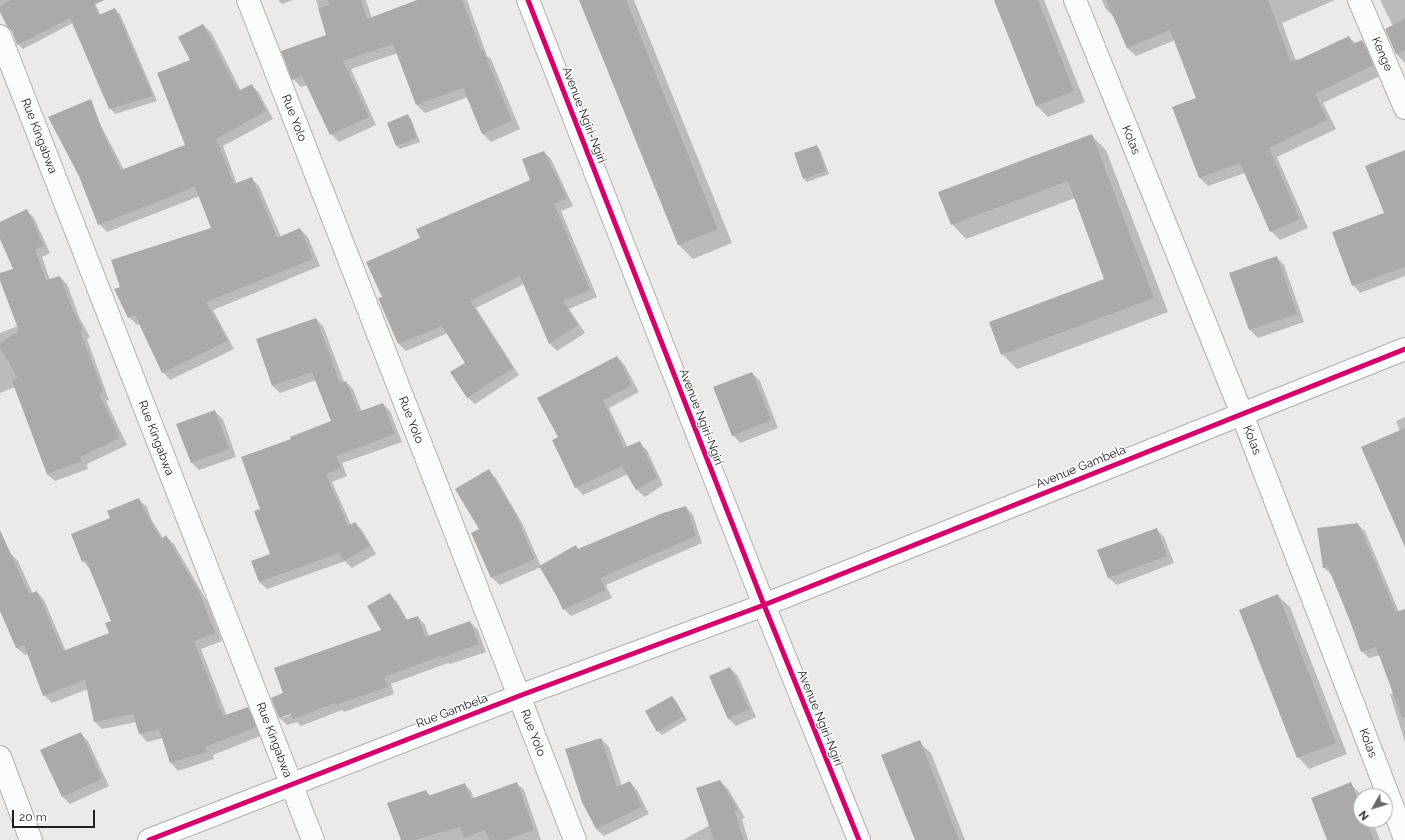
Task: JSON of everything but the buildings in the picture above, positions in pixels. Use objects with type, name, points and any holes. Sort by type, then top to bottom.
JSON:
[{"type":"street","name":"Rue Yolo","points":[[248,0],[575,840]]},
{"type":"street","name":"Avenue Ngiri-Ngiri","points":[[528,0],[764,605],[859,840]]},
{"type":"street","name":"Kolas","points":[[1075,0],[1242,414],[1405,839]]},
{"type":"street","name":"Kenge","points":[[1358,0],[1405,108]]},
{"type":"street","name":"Rue Kingabwa","points":[[0,36],[313,840]]},
{"type":"street","name":"Avenue Gambela","points":[[764,605],[1405,349]]},
{"type":"street","name":"Rue Gambela","points":[[149,840],[519,696],[764,605]]},
{"type":"street","points":[[0,757],[31,840]]},
{"type":"cycle path","points":[[528,0],[764,605],[859,840]]},
{"type":"cycle path","points":[[149,840],[519,696],[764,605],[1405,349]]}]
